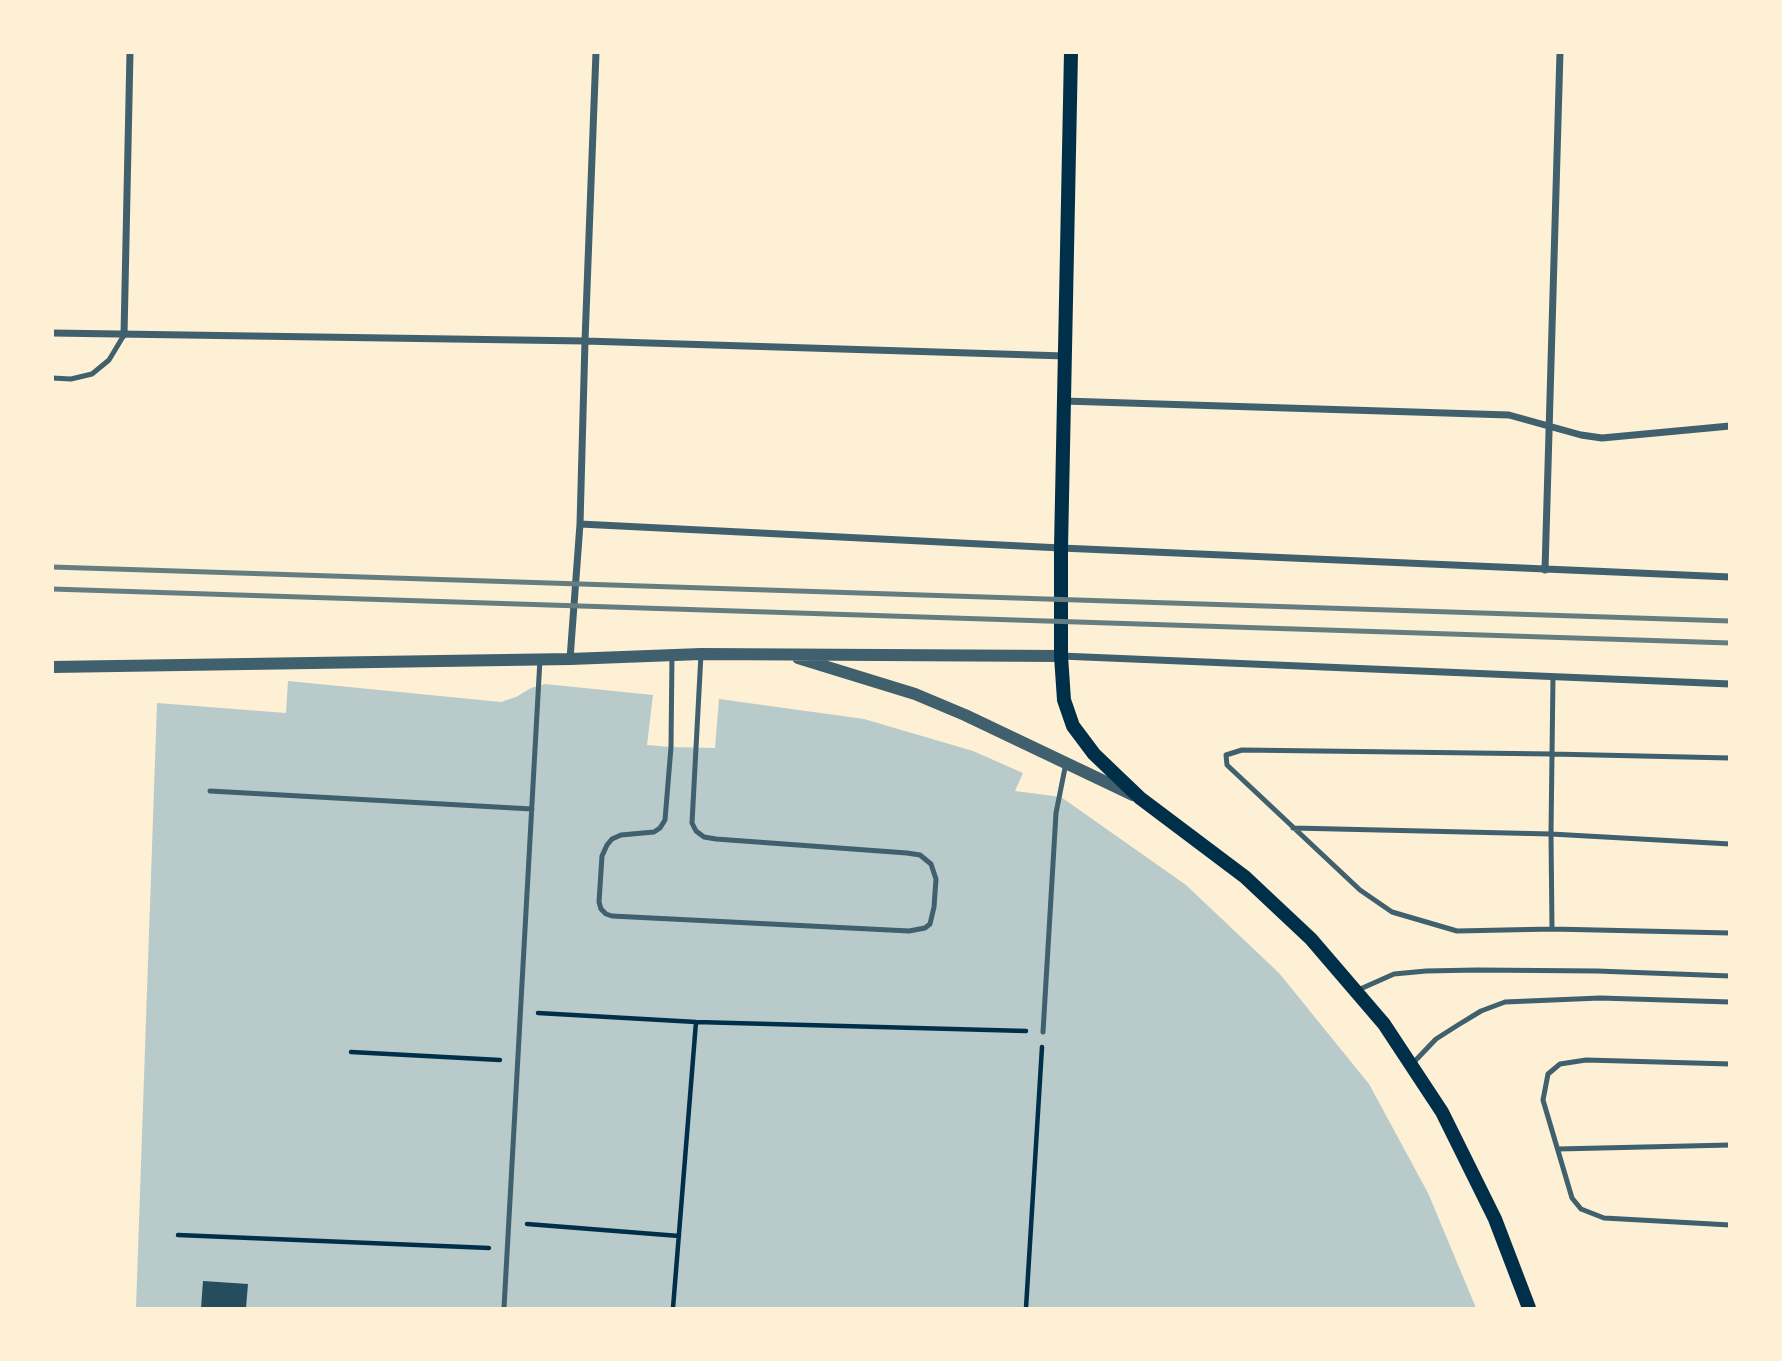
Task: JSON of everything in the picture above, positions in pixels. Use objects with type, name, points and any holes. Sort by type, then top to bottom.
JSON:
[{"type":"main road","points":[[1070,52],[1061,656],[1064,700],[1073,726],[1094,754],[1140,798],[1245,877],[1311,939],[1384,1024],[1442,1112],[1495,1219],[1529,1308]]},
{"type":"street","points":[[124,335],[130,52]]},
{"type":"street","points":[[570,659],[580,524],[584,341],[596,52]]},
{"type":"street","points":[[1545,569],[1560,52]]},
{"type":"street","points":[[52,333],[584,341],[1065,356]]},
{"type":"street","points":[[1063,401],[1510,415],[1602,438],[1730,426]]},
{"type":"street","points":[[580,524],[1730,578]]},
{"type":"street","points":[[52,667],[570,659],[701,654],[1061,656],[1730,684]]},
{"type":"street","points":[[784,654],[915,694],[1140,798]]},
{"type":"lane","points":[[52,378],[71,379],[92,374],[109,360],[124,335]]},
{"type":"lane","points":[[672,655],[671,747],[665,820],[654,832],[621,835],[607,845],[602,856],[599,902],[601,909],[612,916],[909,931],[925,928],[930,924],[936,879],[931,864],[920,855],[716,839],[704,837],[696,831],[692,823],[701,654]]},
{"type":"lane","points":[[505,1308],[540,659]]},
{"type":"lane","points":[[1552,929],[1553,677]]},
{"type":"lane","points":[[1730,758],[1242,750],[1226,755],[1227,765],[1293,828],[1360,890],[1392,912],[1457,931],[1552,929],[1730,933]]},
{"type":"lane","points":[[1043,1032],[1056,813],[1066,763]]},
{"type":"lane","points":[[210,791],[532,809]]},
{"type":"lane","points":[[1293,828],[1551,834],[1730,844]]},
{"type":"lane","points":[[1355,991],[1394,974],[1426,971],[1597,971],[1730,976]]},
{"type":"lane","points":[[1411,1065],[1447,1032],[1481,1011],[1505,1002],[1600,998],[1730,1002]]},
{"type":"lane","points":[[1730,1064],[1586,1060],[1560,1064],[1548,1074],[1543,1100],[1572,1198],[1581,1209],[1604,1218],[1730,1225]]},
{"type":"lane","points":[[1558,1149],[1730,1145]]},
{"type":"path","points":[[520,1012],[696,1022],[1043,1032],[1026,1308]]},
{"type":"path","points":[[673,1308],[696,1022]]},
{"type":"path","points":[[351,1052],[518,1061]]},
{"type":"path","points":[[509,1223],[679,1236]]},
{"type":"path","points":[[178,1235],[508,1249]]},
{"type":"shaded area","points":[[288,681],[501,702],[545,684],[653,695],[647,745],[671,747],[715,748],[719,699],[864,719],[973,751],[1023,773],[1015,791],[1061,797],[1186,885],[1279,973],[1369,1084],[1428,1193],[1476,1308],[136,1308],[157,703],[286,713]]},
{"type":"building","points":[[203,1281],[248,1284],[246,1308],[201,1308]]},
{"type":"railway","points":[[52,567],[1730,621]]},
{"type":"railway","points":[[52,589],[1730,643]]}]
